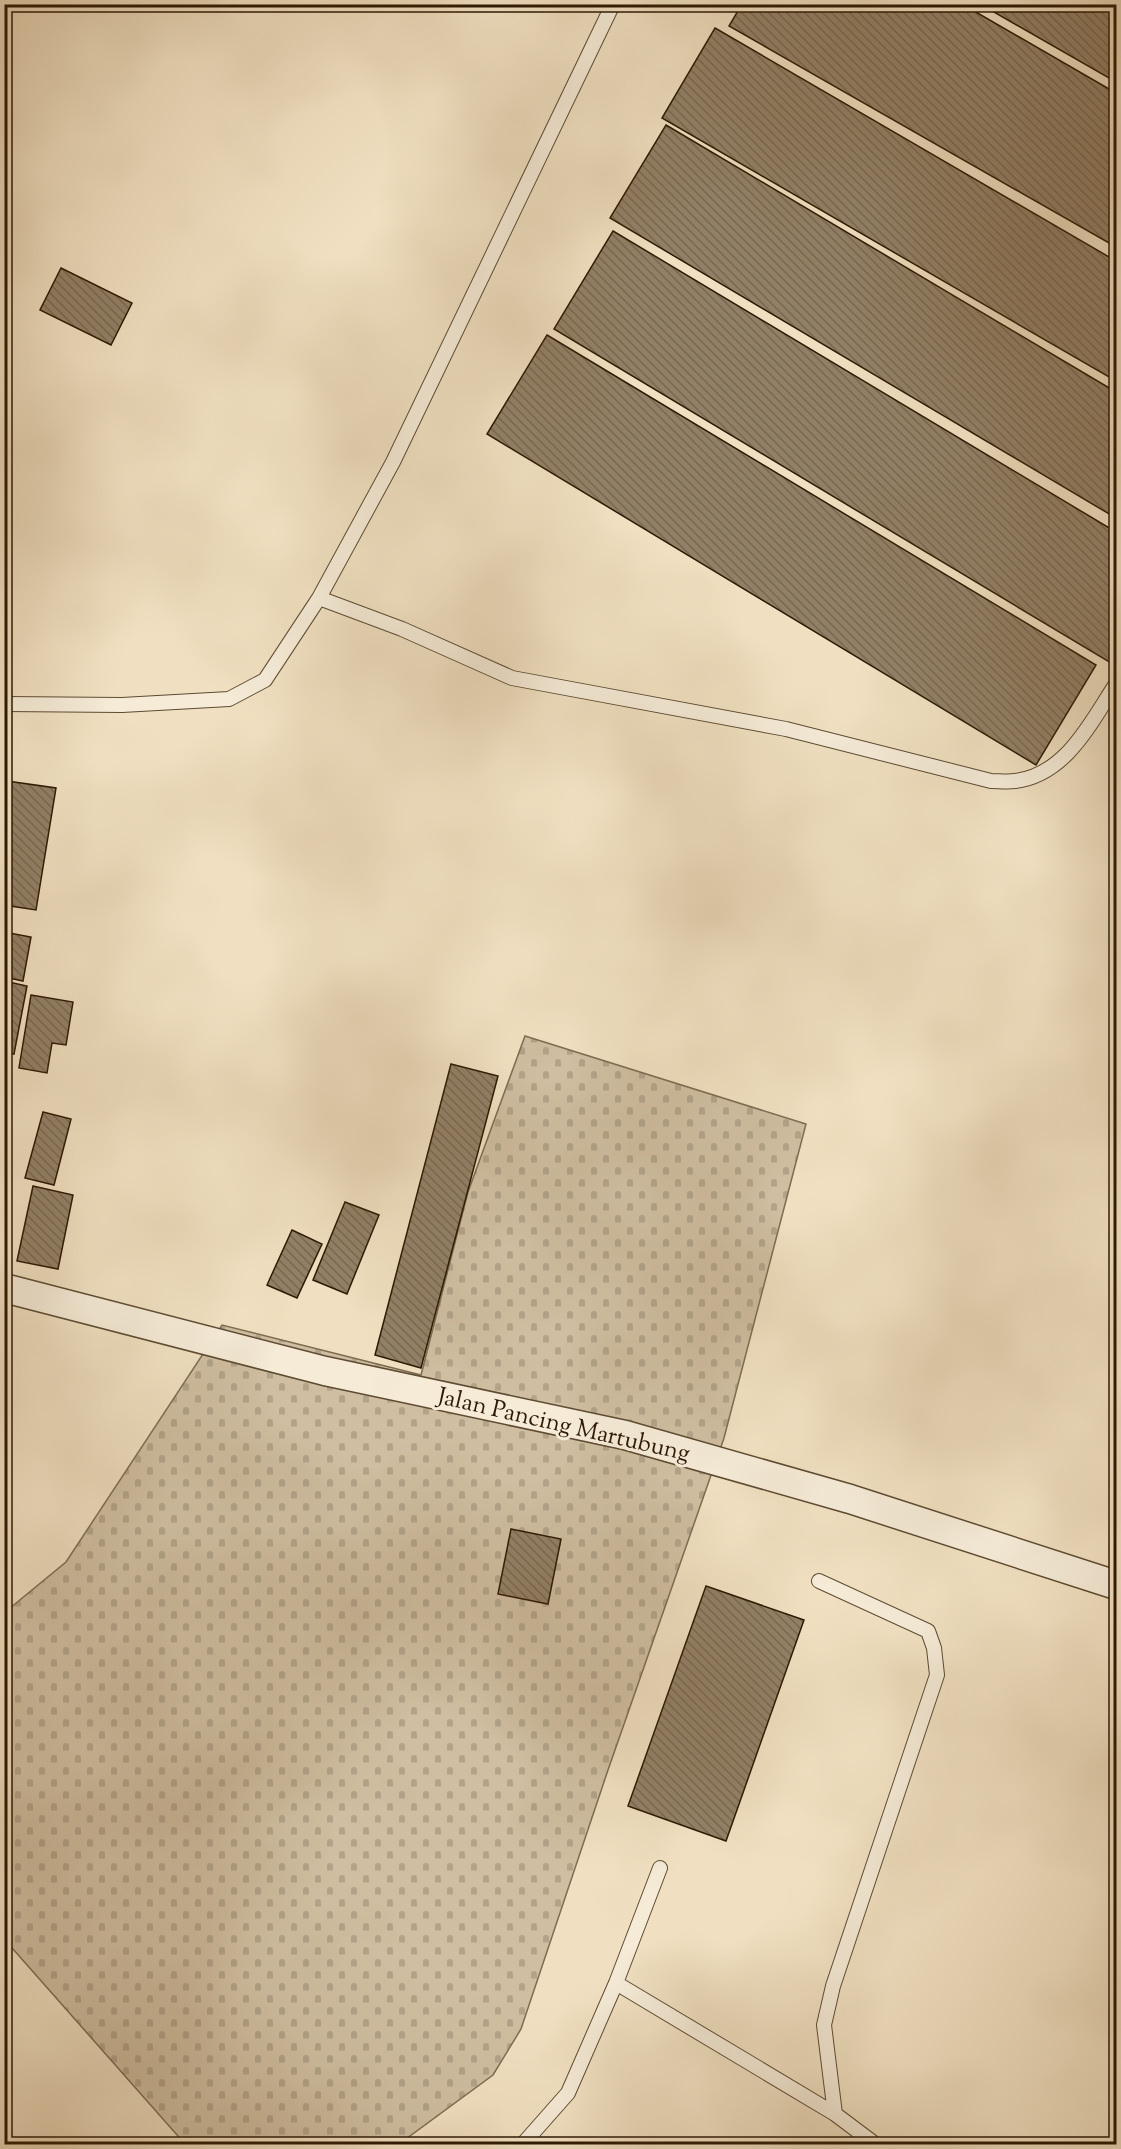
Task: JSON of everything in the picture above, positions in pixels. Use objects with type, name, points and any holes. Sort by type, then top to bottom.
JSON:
[{"type":"street","name":"Jalan Pancing Martubung","points":[[4,1288],[325,1371],[625,1435],[850,1498],[1116,1585]]},
{"type":"lane","points":[[4,704],[122,705],[229,699],[265,680],[319,598],[393,462],[613,4]]},
{"type":"lane","points":[[319,598],[402,629],[512,678],[786,729],[991,781],[1016,781],[1038,774],[1071,751],[1116,684]]},
{"type":"lane","points":[[819,1581],[928,1631],[934,1648],[937,1674],[833,1986],[824,2025],[835,2114]]},
{"type":"lane","points":[[523,2145],[568,2092],[616,1983],[660,1868]]},
{"type":"lane","points":[[616,1983],[835,2114],[875,2145]]},
{"type":"green space","points":[[525,1036],[806,1124],[724,1438],[608,1770],[521,2029],[493,2075],[399,2144],[185,2144],[5,1940],[4,1613],[66,1562],[222,1325],[421,1375],[468,1192]]},
{"type":"building","points":[[742,4],[962,4],[1116,93],[1116,247],[729,26]]},
{"type":"building","points":[[980,4],[1116,4],[1116,82]]},
{"type":"building","points":[[715,28],[1116,261],[1116,381],[662,118]]},
{"type":"building","points":[[666,125],[1116,392],[1116,518],[610,218]]},
{"type":"building","points":[[613,231],[1116,532],[1116,666],[554,329]]},
{"type":"building","points":[[61,268],[132,303],[111,345],[40,310]]},
{"type":"building","points":[[547,335],[1096,665],[1036,765],[487,434]]},
{"type":"building","points":[[7,781],[56,788],[36,910],[4,905],[4,795]]},
{"type":"building","points":[[4,932],[31,937],[23,981],[4,977]]},
{"type":"building","points":[[4,981],[27,986],[14,1054],[4,1052]]},
{"type":"building","points":[[31,995],[73,1002],[66,1045],[52,1043],[47,1073],[19,1068]]},
{"type":"building","points":[[451,1064],[498,1076],[421,1368],[375,1355]]},
{"type":"building","points":[[43,1112],[71,1119],[54,1185],[25,1178]]},
{"type":"building","points":[[33,1186],[73,1195],[58,1269],[17,1261]]},
{"type":"building","points":[[345,1202],[379,1215],[347,1294],[313,1280]]},
{"type":"building","points":[[292,1230],[322,1244],[297,1298],[267,1285]]},
{"type":"building","points":[[511,1529],[561,1539],[548,1604],[498,1594]]},
{"type":"building","points":[[706,1586],[804,1620],[726,1841],[628,1806]]}]
